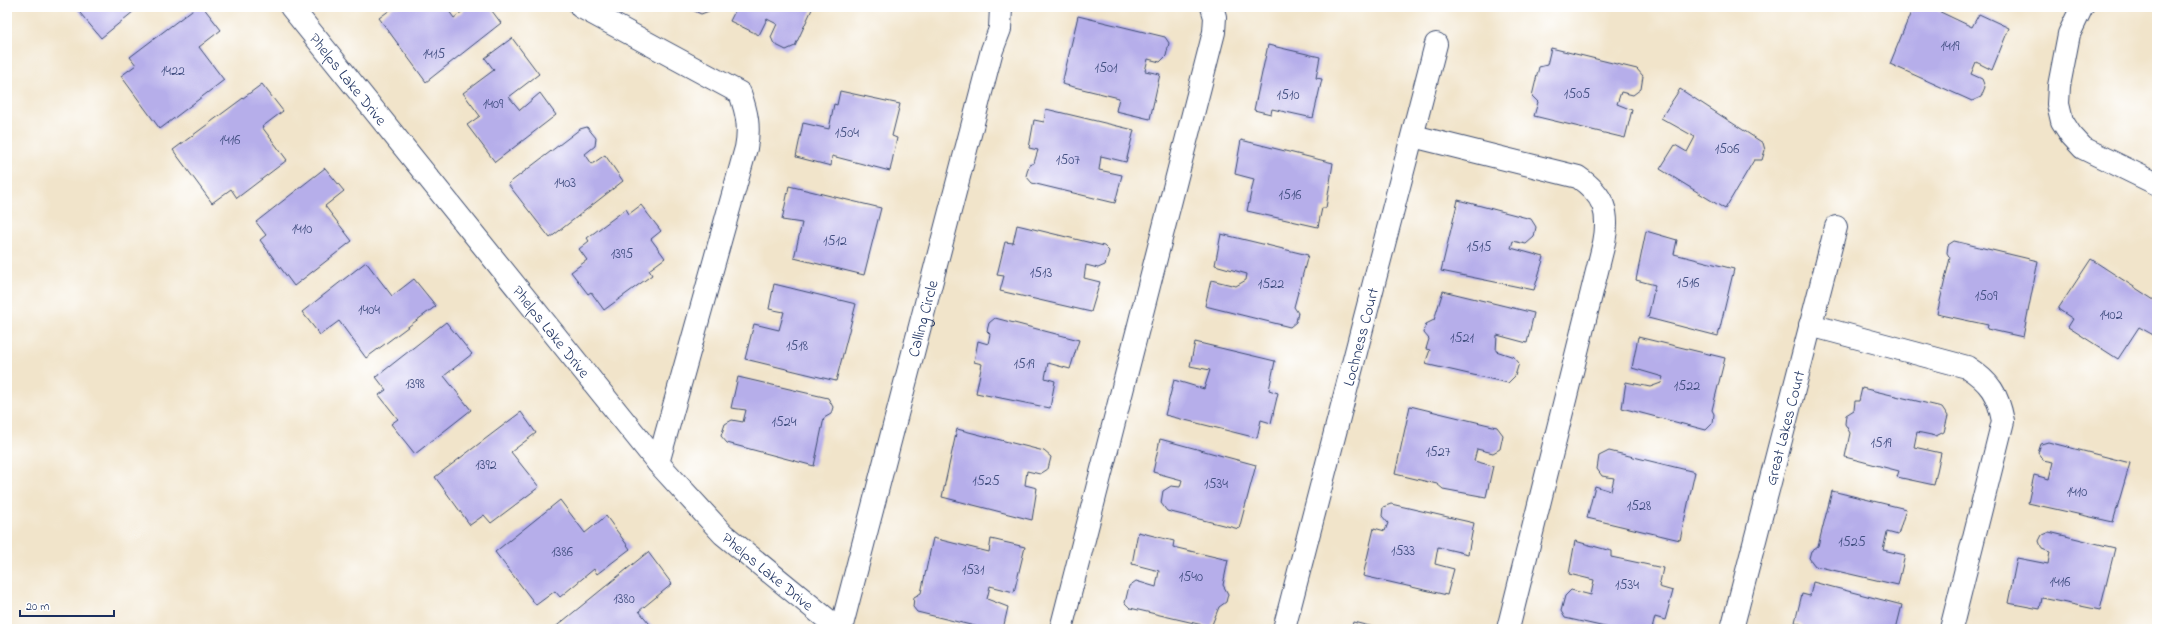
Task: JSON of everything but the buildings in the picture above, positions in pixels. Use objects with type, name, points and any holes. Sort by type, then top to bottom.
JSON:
[{"type":"street","name":"Phelps Lake Drive","points":[[291,7],[658,463],[723,534],[840,629]]},
{"type":"street","points":[[581,7],[740,93],[747,110],[749,129],[746,148],[658,463]]},
{"type":"street","name":"Calling Circle","points":[[840,629],[992,50],[1000,29],[1001,7]]},
{"type":"street","points":[[1062,629],[1214,32],[1215,17],[1212,7]]},
{"type":"street","points":[[2082,7],[2069,34],[2059,86],[2058,104],[2062,121],[2071,135],[2083,148],[2157,184]]},
{"type":"street","name":"Lochness Court","points":[[1284,629],[1436,44]]},
{"type":"street","points":[[1413,136],[1578,177],[1591,186],[1601,198],[1606,213],[1607,228],[1604,244],[1508,629]]},
{"type":"street","name":"Great Lakes Court","points":[[1732,629],[1836,227]]},
{"type":"street","points":[[1810,325],[1967,367],[1981,376],[1993,389],[2000,405],[2003,421],[1950,629]]}]
